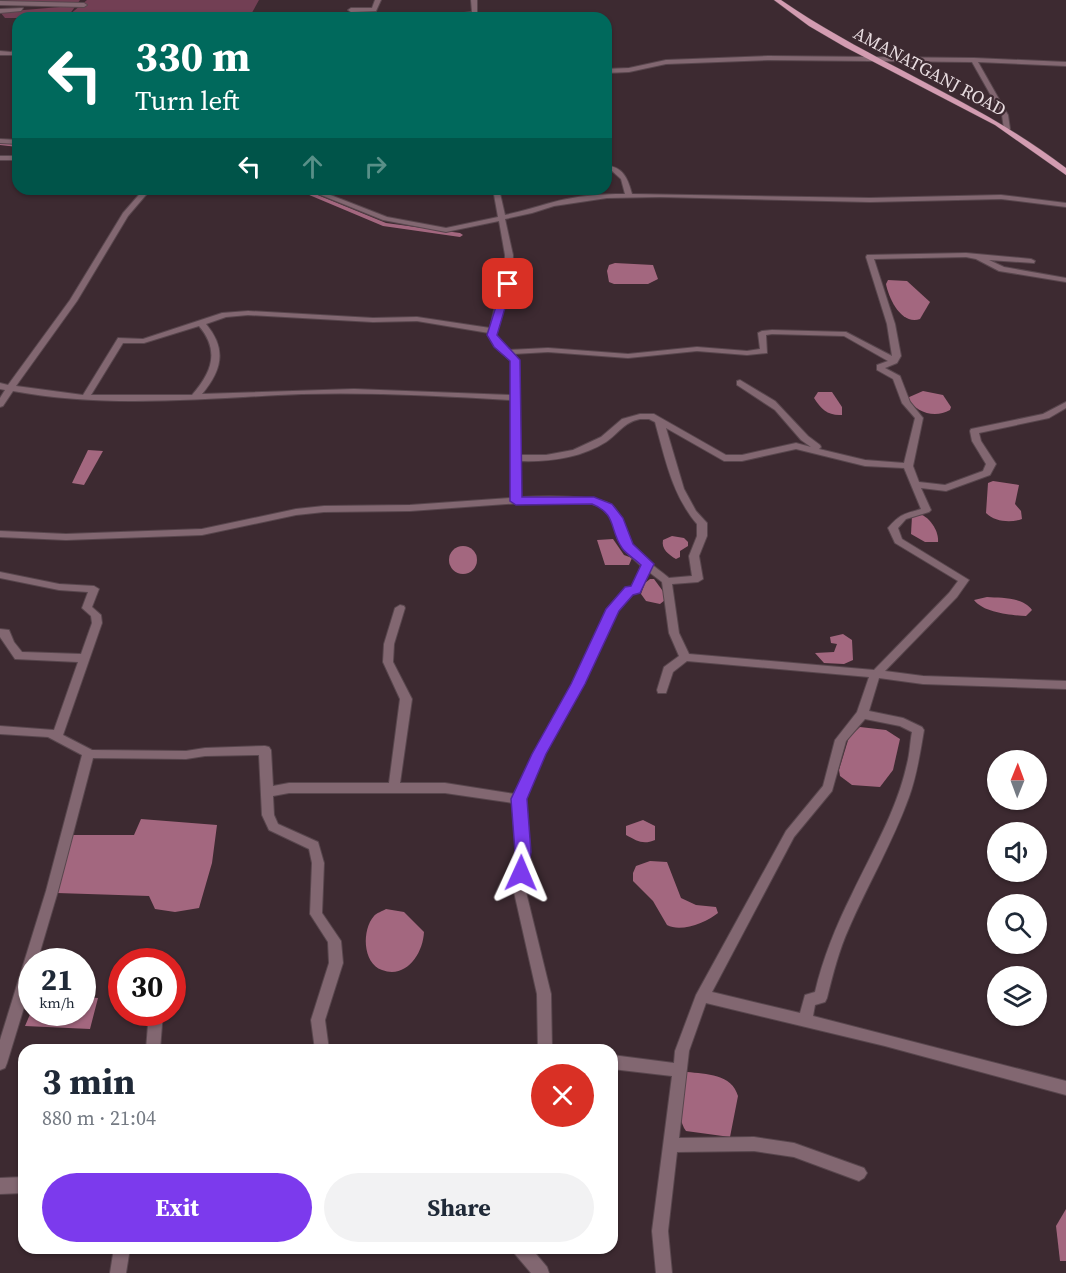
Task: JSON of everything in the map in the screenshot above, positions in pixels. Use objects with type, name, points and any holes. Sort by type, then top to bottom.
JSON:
[{"type":"main road","name":"AMANATGANJ ROAD","points":[[777,0],[818,28],[1007,129],[1037,148],[1066,172]]},
{"type":"street","points":[[351,10],[374,9],[378,0]]},
{"type":"street","points":[[0,3],[84,5]]},
{"type":"street","points":[[0,11],[57,5]]},
{"type":"street","points":[[612,71],[629,70],[666,62],[768,58],[974,60],[1066,64]]},
{"type":"street","points":[[974,60],[1005,115],[1007,129]]},
{"type":"street","points":[[612,168],[624,178],[628,195]]},
{"type":"street","points":[[0,404],[31,356],[72,302],[118,224],[143,195]]},
{"type":"street","points":[[324,195],[385,219],[430,229],[458,229],[503,216],[530,212],[553,204],[628,195],[870,200],[1001,197],[1066,205]]},
{"type":"street","points":[[498,195],[508,242],[508,278],[492,331],[493,339],[515,360],[516,501]]},
{"type":"street","points":[[664,1273],[660,1231],[682,1051],[703,996],[790,834],[828,788],[840,740],[862,714],[875,675],[953,595],[964,580],[898,541],[893,528],[903,517],[926,510],[908,466],[920,418],[906,403],[897,378],[881,370],[880,367],[894,361],[897,356],[891,324],[870,257],[929,254],[1031,261]]},
{"type":"street","points":[[978,256],[1002,269],[1066,280]]},
{"type":"street","points":[[235,313],[243,302]]},
{"type":"street","points":[[85,398],[121,340],[144,341],[235,313],[295,313],[381,321],[417,319],[492,331]]},
{"type":"street","points":[[194,398],[212,375],[217,362],[216,344],[202,324]]},
{"type":"street","points":[[508,352],[548,350],[628,357],[697,349],[764,351],[762,333],[772,332],[846,334],[894,361]]},
{"type":"street","points":[[740,382],[748,391],[774,404],[807,442],[827,453]]},
{"type":"street","points":[[0,386],[85,398],[194,398],[300,392],[391,392],[515,398]]},
{"type":"street","points":[[915,484],[946,488],[987,473],[991,464],[989,458],[978,447],[974,431],[1046,416],[1066,405]]},
{"type":"street","points":[[515,458],[552,459],[596,444],[633,415],[651,416],[724,458],[742,458],[796,446],[872,464],[908,466]]},
{"type":"street","points":[[659,420],[682,496],[691,513],[702,523],[702,536],[694,556],[698,579],[667,581]]},
{"type":"street","points":[[0,534],[66,537],[202,532],[296,512],[516,501],[594,501],[608,506],[617,518],[627,546],[667,581],[674,633],[685,657]]},
{"type":"street","points":[[545,1044],[544,994],[520,892],[523,852],[519,799],[539,754],[583,675],[613,609],[630,590],[636,590],[647,564]]},
{"type":"street","points":[[0,575],[59,587],[94,588],[87,608],[96,615],[97,623],[57,737]]},
{"type":"street","points":[[394,787],[406,699],[388,662],[388,644],[400,608]]},
{"type":"street","points":[[0,633],[5,633],[19,656],[86,658]]},
{"type":"street","points":[[662,690],[668,670],[685,657],[847,670],[923,680],[1066,685]]},
{"type":"street","points":[[804,1020],[810,999],[820,998],[833,949],[886,836],[905,787],[916,745],[918,730],[911,725],[862,714]]},
{"type":"street","points":[[0,730],[50,733],[88,752],[52,891],[0,1063]]},
{"type":"street","points":[[87,754],[186,755],[265,750],[268,815],[273,827],[314,846],[318,863],[316,914],[333,941],[336,963],[318,1020],[321,1044]]},
{"type":"street","points":[[267,792],[289,788],[445,788],[519,799]]},
{"type":"street","points":[[703,996],[1066,1088]]},
{"type":"street","points":[[153,1044],[155,1026]]},
{"type":"street","points":[[618,1063],[680,1070]]},
{"type":"street","points":[[671,1145],[754,1144],[794,1150],[859,1173]]},
{"type":"street","points":[[0,1186],[18,1185]]},
{"type":"street","points":[[118,1273],[121,1254]]},
{"type":"street","points":[[526,1254],[541,1273]]},
{"type":"shaded area","points":[[0,0],[80,0],[71,12],[12,12],[12,18],[5,18],[0,12],[72,6]]},
{"type":"shaded area","points":[[87,0],[259,0],[252,12],[73,12]]},
{"type":"shaded area","points":[[615,263],[653,265],[658,279],[648,284],[614,284],[609,282],[607,271],[609,265]]},
{"type":"shaded area","points":[[888,280],[907,281],[930,302],[920,319],[907,318],[897,309],[886,284]]},
{"type":"shaded area","points":[[923,391],[943,395],[951,407],[950,410],[932,414],[915,407],[907,398]]},
{"type":"shaded area","points":[[818,392],[832,392],[842,407],[842,415],[829,413],[822,408],[814,398]]},
{"type":"shaded area","points":[[88,450],[103,451],[84,485],[72,483]]},
{"type":"shaded area","points":[[993,481],[1019,485],[1015,504],[1021,511],[1022,519],[1003,521],[986,513],[988,483]]},
{"type":"shaded area","points":[[922,515],[934,526],[938,542],[925,542],[911,534],[912,516]]},
{"type":"shaded area","points":[[672,536],[684,538],[688,542],[688,546],[680,551],[680,557],[676,559],[668,554],[663,546],[663,540]]},
{"type":"shaded area","points":[[613,539],[624,555],[632,558],[629,565],[605,565],[597,540]]},
{"type":"shaded area","points":[[463,546],[473,550],[477,560],[473,570],[463,574],[453,570],[449,560],[453,550]]},
{"type":"shaded area","points":[[654,579],[665,594],[665,600],[660,604],[646,601],[641,594],[645,583]]},
{"type":"shaded area","points":[[987,597],[1017,600],[1032,610],[1026,616],[1006,614],[984,608],[974,600]]},
{"type":"shaded area","points":[[843,634],[852,640],[853,660],[844,664],[824,663],[815,653],[834,652],[837,644],[831,643],[830,637]]},
{"type":"shaded area","points":[[860,727],[886,730],[900,739],[893,770],[880,787],[852,785],[840,776],[839,770],[849,737]]},
{"type":"shaded area","points":[[141,819],[217,825],[212,863],[199,908],[175,912],[155,909],[149,896],[57,893],[73,835],[134,835]]},
{"type":"shaded area","points":[[643,820],[655,826],[655,840],[640,842],[626,835],[626,826]]},
{"type":"shaded area","points":[[650,861],[667,862],[681,898],[696,905],[716,907],[718,913],[701,923],[686,927],[667,925],[653,901],[633,881],[636,866]]},
{"type":"shaded area","points":[[386,909],[404,912],[424,932],[417,956],[406,968],[399,971],[391,972],[375,966],[366,945],[370,922],[375,915]]},
{"type":"shaded area","points":[[25,1026],[91,1026],[90,1029]]},
{"type":"shaded area","points":[[687,1072],[717,1076],[730,1083],[735,1089],[738,1096],[730,1137],[686,1131],[680,1110],[681,1094]]},
{"type":"shaded area","points":[[1066,1209],[1066,1261],[1060,1261],[1056,1226]]},
{"type":"waterway","points":[[0,143],[12,144]]},
{"type":"waterway","points":[[312,195],[385,225],[460,235]]},
{"type":"route","points":[[508,284],[492,335],[498,345],[511,354],[515,360],[514,486],[516,501],[566,499],[594,501],[608,506],[617,518],[622,538],[627,546],[633,554],[647,564],[636,590],[630,590],[613,609],[597,647],[539,754],[519,799],[523,852],[521,873]]}]
